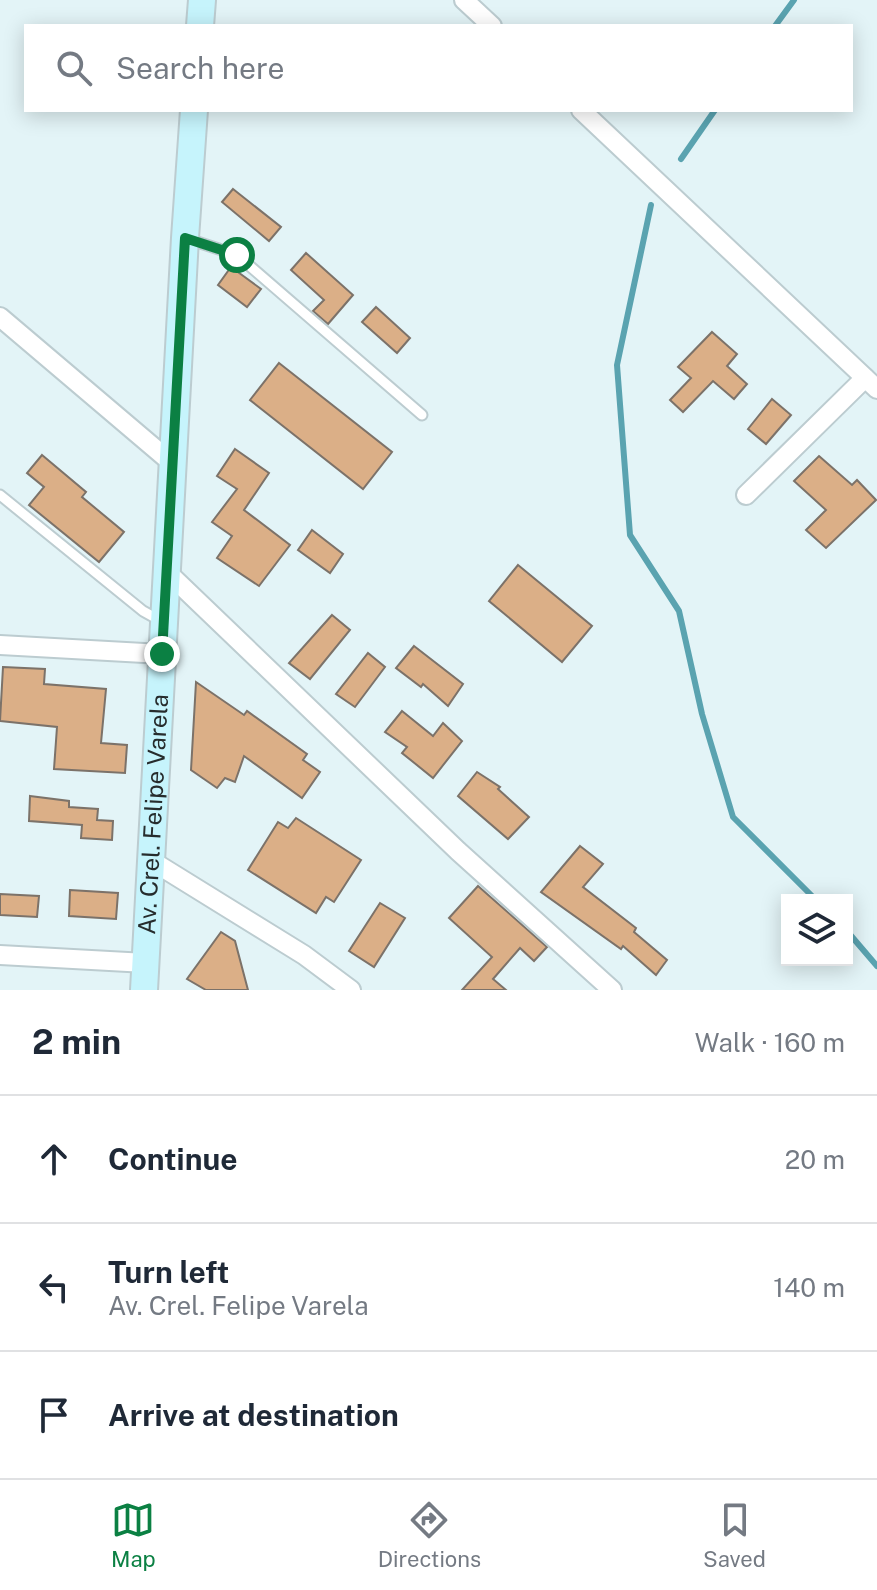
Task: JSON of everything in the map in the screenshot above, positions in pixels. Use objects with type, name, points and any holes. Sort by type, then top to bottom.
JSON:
[{"type":"main road","points":[[200,24],[202,0]]},
{"type":"main road","name":"Av. Crel. Felipe Varela","points":[[144,990],[194,112]]},
{"type":"street","points":[[464,0],[490,24]]},
{"type":"street","points":[[583,112],[871,383],[746,495]]},
{"type":"street","points":[[0,317],[172,463]]},
{"type":"street","points":[[166,571],[458,851],[612,990]]},
{"type":"street","points":[[0,645],[162,654]]},
{"type":"street","points":[[152,861],[304,955],[351,990]]},
{"type":"street","points":[[0,955],[146,963]]},
{"type":"lane","points":[[185,238],[237,255],[422,415]]},
{"type":"lane","points":[[0,495],[143,611],[163,622]]},
{"type":"building","points":[[233,189],[281,227],[269,241],[222,202]]},
{"type":"building","points":[[306,253],[353,295],[328,324],[313,311],[324,300],[291,270]]},
{"type":"building","points":[[231,267],[261,289],[247,307],[218,285]]},
{"type":"building","points":[[376,307],[410,338],[397,353],[362,322]]},
{"type":"building","points":[[712,332],[737,354],[727,366],[747,384],[734,399],[713,381],[683,412],[670,400],[691,378],[678,367]]},
{"type":"building","points":[[279,363],[392,452],[363,489],[250,400]]},
{"type":"building","points":[[772,399],[791,415],[766,444],[748,429]]},
{"type":"building","points":[[235,449],[269,473],[244,510],[290,545],[259,586],[217,558],[232,536],[212,522],[237,489],[217,476]]},
{"type":"building","points":[[42,455],[86,492],[82,497],[124,532],[99,562],[29,505],[44,487],[27,473]]},
{"type":"building","points":[[819,456],[852,485],[857,480],[876,500],[826,548],[806,530],[826,510],[794,481]]},
{"type":"building","points":[[312,530],[343,554],[330,573],[298,550]]},
{"type":"building","points":[[518,565],[592,626],[562,662],[489,601]]},
{"type":"building","points":[[332,615],[350,630],[310,679],[289,663]]},
{"type":"building","points":[[414,646],[463,684],[448,706],[423,684],[421,687],[396,668]]},
{"type":"building","points":[[368,653],[385,667],[355,707],[336,694]]},
{"type":"building","points":[[3,667],[45,669],[44,684],[106,689],[101,743],[127,745],[125,773],[54,769],[57,727],[0,721]]},
{"type":"building","points":[[196,682],[244,715],[247,711],[307,754],[303,760],[320,772],[302,798],[244,756],[235,782],[225,778],[217,788],[191,770]]},
{"type":"building","points":[[402,711],[433,736],[443,723],[462,741],[433,778],[402,753],[407,747],[385,732]]},
{"type":"building","points":[[477,772],[500,787],[498,789],[529,817],[508,839],[458,796]]},
{"type":"building","points":[[30,796],[69,801],[69,807],[98,809],[97,820],[113,821],[112,840],[81,838],[82,825],[29,821]]},
{"type":"building","points":[[296,818],[361,860],[334,902],[326,897],[316,913],[248,870],[278,822],[288,828]]},
{"type":"building","points":[[580,846],[603,864],[583,887],[636,928],[634,932],[667,960],[656,975],[623,946],[621,949],[541,892]]},
{"type":"building","points":[[478,886],[547,947],[534,961],[520,948],[493,979],[506,990],[462,990],[492,957],[449,918]]},
{"type":"building","points":[[70,890],[118,893],[116,919],[69,916]]},
{"type":"building","points":[[0,894],[39,896],[37,917],[0,915]]},
{"type":"building","points":[[380,903],[405,918],[374,967],[349,951]]},
{"type":"building","points":[[221,932],[235,941],[248,990],[206,990],[187,979]]},
{"type":"waterway","points":[[776,24],[794,0]]},
{"type":"waterway","points":[[681,159],[714,112]]},
{"type":"waterway","points":[[651,205],[617,365],[630,535],[679,611],[702,714],[733,817],[810,894]]},
{"type":"waterway","points":[[853,938],[877,966]]},
{"type":"route","points":[[162,654],[185,238],[237,255]]}]
